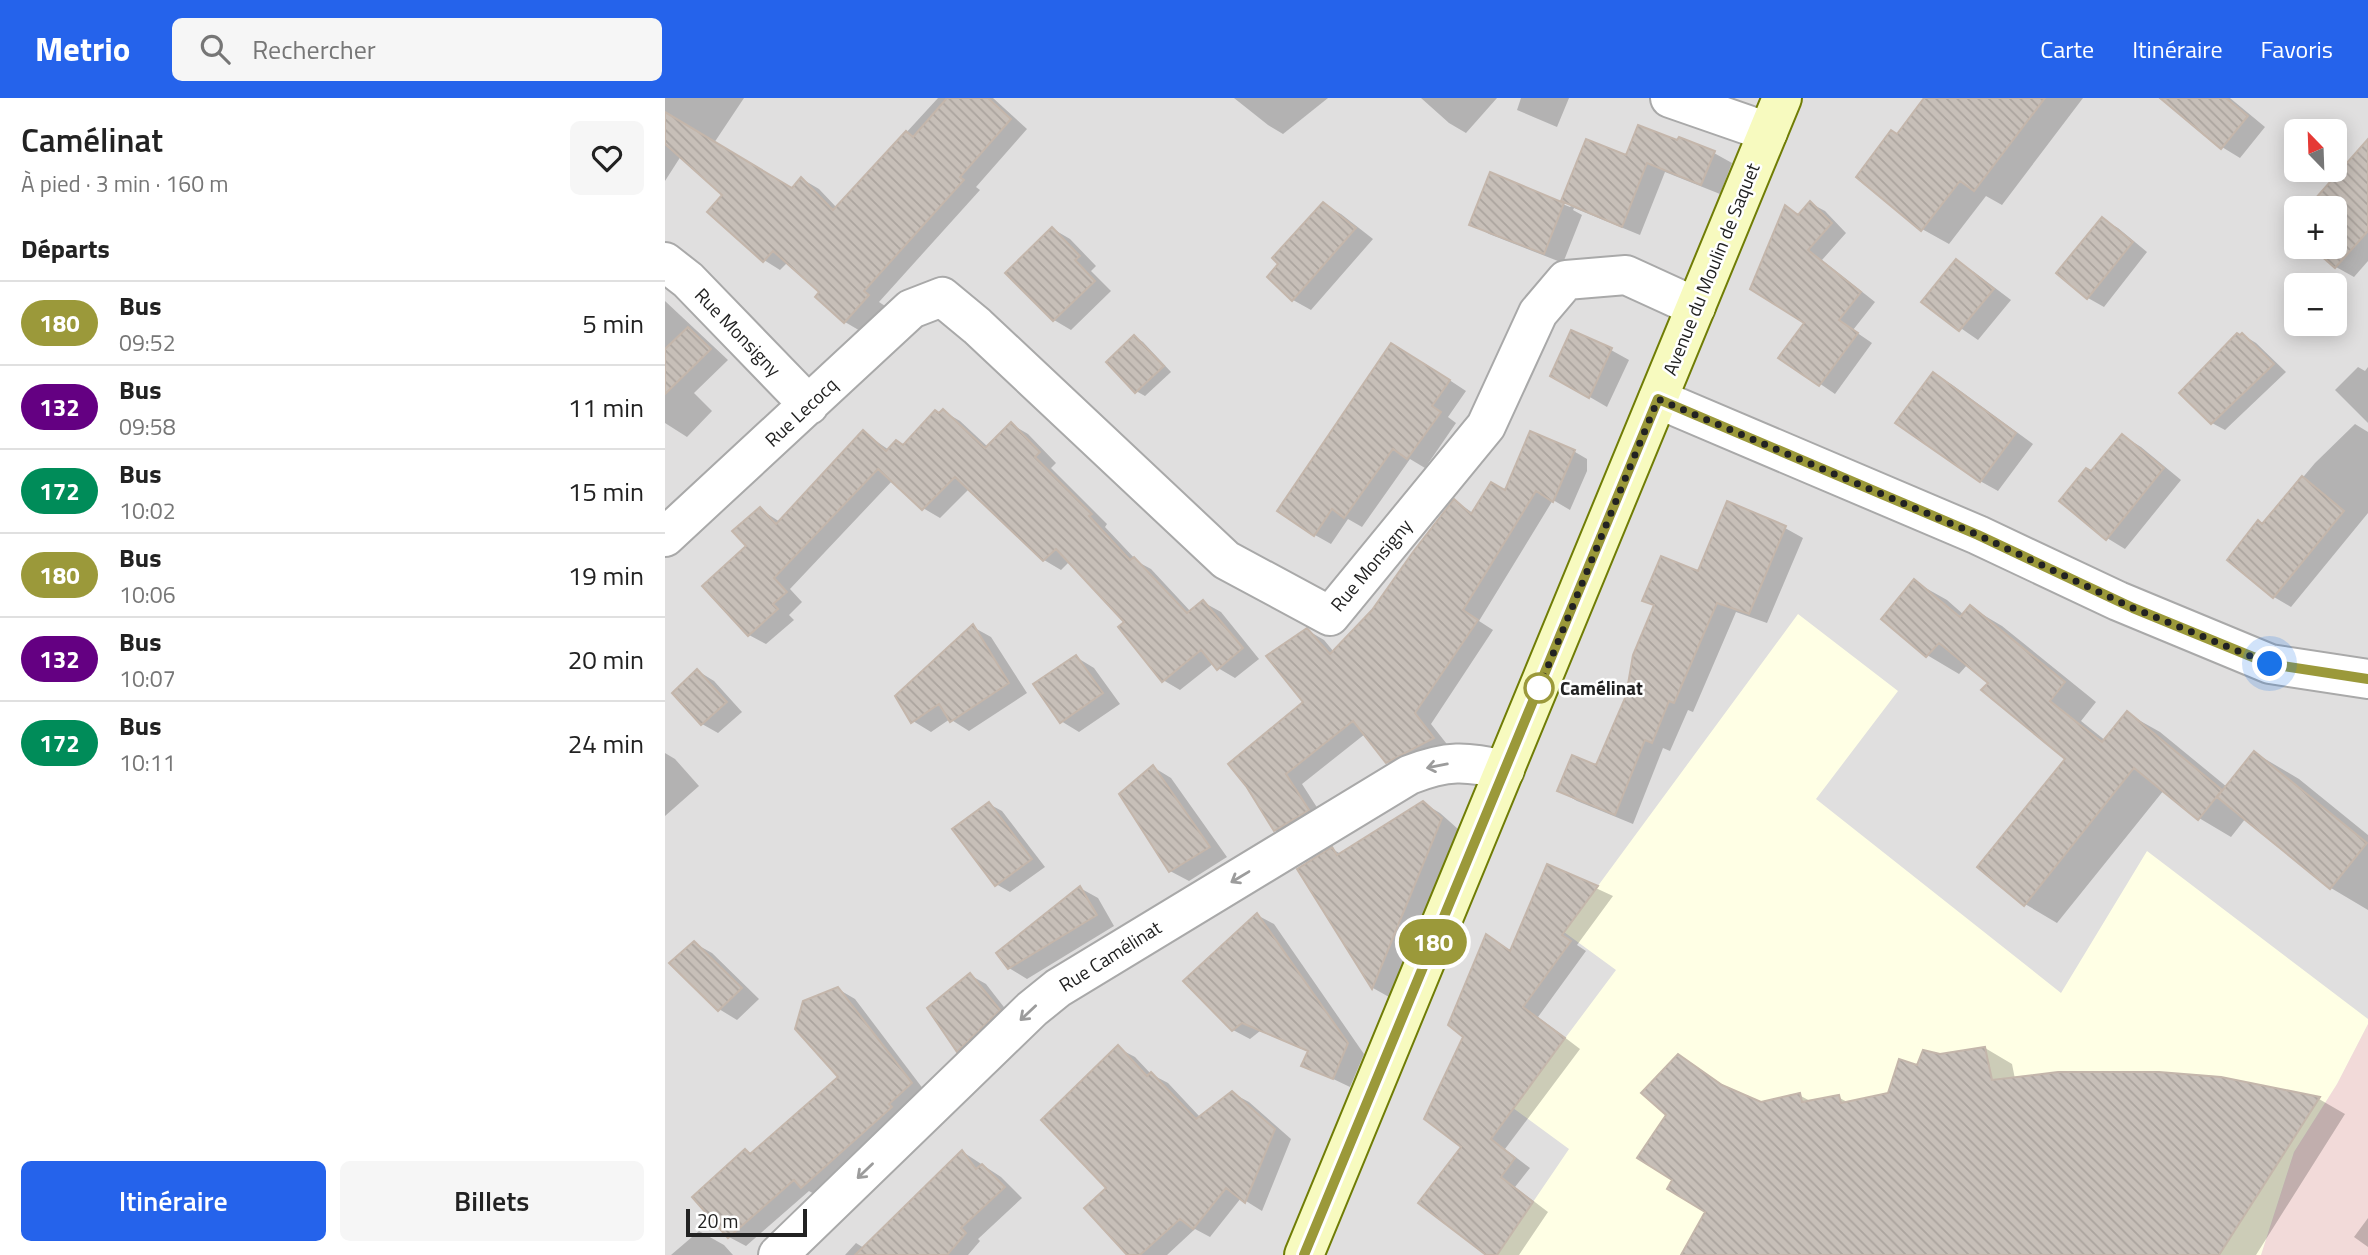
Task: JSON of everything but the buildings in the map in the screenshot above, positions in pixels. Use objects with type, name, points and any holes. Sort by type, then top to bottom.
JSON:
[{"type":"main road","name":"Avenue du Moulin de Saquet","points":[[1304,1255],[1775,115]]},
{"type":"street","points":[[1670,98],[1775,115]]},
{"type":"street","name":"Rue Monsigny","points":[[665,262],[688,280],[809,405]]},
{"type":"street","name":"Rue Monsigny","points":[[942,297],[977,326],[1226,560],[1330,616],[1486,426],[1538,313],[1566,280],[1626,275],[1696,307]]},
{"type":"street","name":"Rue Lecocq","points":[[665,537],[911,309],[942,297]]},
{"type":"street","points":[[1658,399],[1978,535],[2138,610],[2270,664],[2368,679]]},
{"type":"street","name":"Rue Camélinat","points":[[778,1255],[1032,1009],[1058,988],[1409,775],[1431,766],[1471,762],[1504,770]]},
{"type":"shaded area","points":[[665,98],[2368,98],[2368,1255],[665,1255]]},
{"type":"shaded area","points":[[1798,614],[1898,691],[1816,799],[2061,993],[2147,851],[2368,1019],[2368,1024],[2337,1084],[2294,1152],[2261,1255],[1497,1255],[1569,1149],[1513,1108],[1616,970],[1564,932]]},
{"type":"shaded area","points":[[2368,1024],[2368,1255],[2261,1255],[2294,1152],[2337,1084]]},
{"type":"bus line","name":"180","points":[[1304,1255],[1658,399],[1978,535],[2133,608],[2270,664],[2368,679]]},
{"type":"place","name":"Camélinat","points":[[1539,688]]},
{"type":"route","points":[[1539,688],[1658,399],[1978,535],[2133,608],[2270,664]]}]
